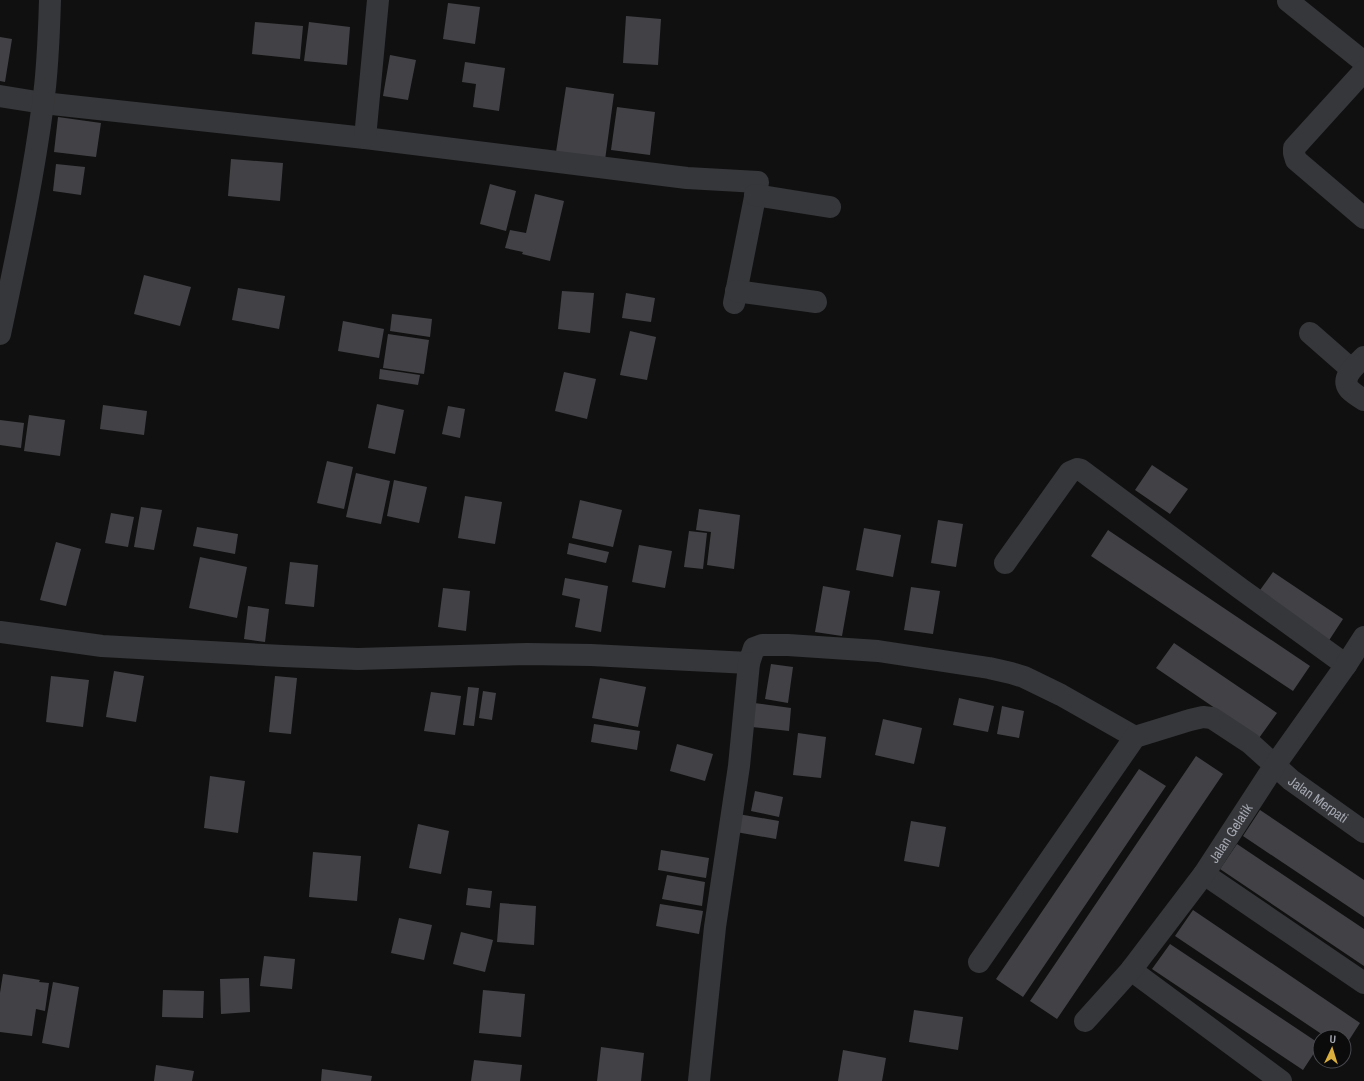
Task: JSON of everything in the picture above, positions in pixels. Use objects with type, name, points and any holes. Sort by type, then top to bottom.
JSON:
[{"type":"street","points":[[0,334],[27,208],[44,103],[49,40],[50,0]]},
{"type":"street","points":[[365,138],[378,0]]},
{"type":"street","points":[[1288,1],[1364,62]]},
{"type":"street","points":[[1364,71],[1294,148],[1296,160],[1364,218]]},
{"type":"street","points":[[0,96],[44,103],[365,138],[687,178],[758,182],[735,297],[816,302]]},
{"type":"street","points":[[755,195],[830,207]]},
{"type":"street","points":[[1310,333],[1358,363],[1347,384],[1349,388],[1364,400]]},
{"type":"street","points":[[1005,563],[1070,472],[1077,469],[1081,470],[1346,665]]},
{"type":"street","points":[[0,632],[102,646],[283,656],[358,659],[527,654],[749,664]]},
{"type":"street","name":"Jalan Gelatik","points":[[1085,1021],[1131,970],[1204,874],[1275,765],[1346,665],[1364,637]]},
{"type":"street","points":[[699,1081],[715,926],[739,766],[749,664],[752,652],[757,646],[788,645],[878,651],[989,668],[1011,673],[1035,682],[1061,695],[1136,737],[979,962]]},
{"type":"street","name":"Jalan Merpati","points":[[1136,737],[1190,720],[1203,717],[1212,718],[1250,743],[1291,780],[1364,832]]},
{"type":"street","points":[[1204,874],[1364,983]]},
{"type":"street","points":[[1131,970],[1281,1081]]},
{"type":"building","points":[[448,3],[480,7],[475,44],[443,39]]},
{"type":"building","points":[[626,16],[661,19],[658,65],[623,63]]},
{"type":"building","points":[[255,22],[303,26],[300,59],[252,54]]},
{"type":"building","points":[[309,22],[350,27],[347,65],[304,61]]},
{"type":"building","points":[[0,37],[12,39],[5,82],[0,81]]},
{"type":"building","points":[[390,55],[416,60],[408,100],[383,96]]},
{"type":"building","points":[[465,62],[505,68],[499,111],[473,107],[476,84],[462,82]]},
{"type":"building","points":[[566,87],[614,94],[605,160],[556,152]]},
{"type":"building","points":[[617,107],[655,112],[650,155],[611,150]]},
{"type":"building","points":[[58,117],[101,123],[96,157],[54,152]]},
{"type":"building","points":[[231,159],[283,163],[280,201],[228,196]]},
{"type":"building","points":[[56,164],[85,167],[81,195],[53,191]]},
{"type":"building","points":[[490,184],[516,191],[506,231],[480,224]]},
{"type":"building","points":[[535,194],[564,201],[550,261],[505,248],[510,230],[526,233]]},
{"type":"building","points":[[144,275],[191,287],[180,326],[134,314]]},
{"type":"building","points":[[238,288],[285,296],[279,329],[232,320]]},
{"type":"building","points":[[562,291],[594,293],[590,333],[558,329]]},
{"type":"building","points":[[626,293],[655,298],[651,322],[622,318]]},
{"type":"building","points":[[392,314],[432,319],[430,337],[390,331]]},
{"type":"building","points":[[343,321],[384,329],[379,358],[338,351]]},
{"type":"building","points":[[630,331],[656,337],[647,380],[620,375]]},
{"type":"building","points":[[388,334],[429,340],[424,374],[383,368]]},
{"type":"building","points":[[380,369],[420,375],[418,385],[379,379]]},
{"type":"building","points":[[564,372],[596,379],[587,419],[555,411]]},
{"type":"building","points":[[377,404],[404,410],[395,454],[368,448]]},
{"type":"building","points":[[103,405],[147,411],[144,435],[100,429]]},
{"type":"building","points":[[448,406],[465,409],[460,438],[442,434]]},
{"type":"building","points":[[29,415],[65,420],[60,456],[24,451]]},
{"type":"building","points":[[0,420],[24,423],[21,448],[0,445]]},
{"type":"building","points":[[327,461],[353,467],[344,509],[317,503]]},
{"type":"building","points":[[1152,465],[1188,489],[1170,514],[1135,490]]},
{"type":"building","points":[[356,473],[390,481],[381,524],[346,517]]},
{"type":"building","points":[[394,480],[427,487],[419,523],[387,516]]},
{"type":"building","points":[[465,496],[502,502],[495,544],[458,538]]},
{"type":"building","points":[[580,500],[622,510],[613,547],[572,538]]},
{"type":"building","points":[[141,507],[162,510],[154,550],[134,547]]},
{"type":"building","points":[[699,509],[740,515],[734,569],[707,565],[711,532],[696,530]]},
{"type":"building","points":[[111,513],[134,517],[128,547],[105,543]]},
{"type":"building","points":[[938,520],[963,524],[956,567],[931,563]]},
{"type":"building","points":[[197,527],[238,534],[235,554],[193,546]]},
{"type":"building","points":[[864,528],[901,535],[893,577],[856,570]]},
{"type":"building","points":[[1108,530],[1310,666],[1293,691],[1091,556]]},
{"type":"building","points":[[689,531],[707,533],[703,569],[684,567]]},
{"type":"building","points":[[56,542],[81,549],[66,606],[40,600]]},
{"type":"building","points":[[569,543],[609,552],[606,563],[567,554]]},
{"type":"building","points":[[639,545],[672,551],[665,588],[632,582]]},
{"type":"building","points":[[200,557],[247,567],[237,618],[189,608]]},
{"type":"building","points":[[290,562],[318,565],[314,607],[285,604]]},
{"type":"building","points":[[1273,572],[1343,619],[1326,645],[1255,597]]},
{"type":"building","points":[[565,578],[608,586],[601,632],[575,627],[580,599],[562,595]]},
{"type":"building","points":[[823,586],[850,591],[842,636],[815,632]]},
{"type":"building","points":[[911,587],[940,591],[933,634],[904,630]]},
{"type":"building","points":[[443,588],[470,591],[466,631],[438,627]]},
{"type":"building","points":[[248,606],[269,609],[265,642],[244,639]]},
{"type":"building","points":[[1174,643],[1277,713],[1259,738],[1156,668]]},
{"type":"building","points":[[771,664],[793,667],[788,703],[765,699]]},
{"type":"building","points":[[114,671],[144,676],[136,722],[106,717]]},
{"type":"building","points":[[51,676],[89,680],[83,727],[46,722]]},
{"type":"building","points":[[275,676],[297,678],[291,734],[269,732]]},
{"type":"building","points":[[600,678],[646,687],[638,727],[592,718]]},
{"type":"building","points":[[468,687],[479,688],[474,726],[463,725]]},
{"type":"building","points":[[483,691],[496,693],[492,720],[479,718]]},
{"type":"building","points":[[431,692],[461,696],[455,735],[424,731]]},
{"type":"building","points":[[959,698],[994,706],[988,732],[953,725]]},
{"type":"building","points":[[754,703],[791,708],[789,731],[752,727]]},
{"type":"building","points":[[1002,706],[1024,711],[1019,738],[997,734]]},
{"type":"building","points":[[883,719],[922,728],[914,764],[875,755]]},
{"type":"building","points":[[594,724],[640,731],[637,750],[591,742]]},
{"type":"building","points":[[798,733],[826,737],[821,778],[793,775]]},
{"type":"building","points":[[677,744],[713,754],[705,781],[670,771]]},
{"type":"building","points":[[1196,756],[1223,774],[1057,1019],[1030,1001]]},
{"type":"building","points":[[1139,769],[1166,786],[1023,997],[996,979]]},
{"type":"building","points":[[210,776],[245,781],[238,833],[204,828]]},
{"type":"building","points":[[755,791],[783,797],[779,817],[751,811]]},
{"type":"building","points":[[1260,810],[1364,880],[1364,917],[1243,836]]},
{"type":"building","points":[[738,814],[779,821],[776,839],[736,832]]},
{"type":"building","points":[[911,821],[946,827],[939,867],[904,861]]},
{"type":"building","points":[[418,824],[449,831],[441,874],[409,868]]},
{"type":"building","points":[[1237,844],[1364,929],[1364,966],[1220,869]]},
{"type":"building","points":[[661,850],[709,858],[706,878],[658,870]]},
{"type":"building","points":[[313,852],[361,856],[357,901],[309,897]]},
{"type":"building","points":[[667,875],[705,882],[702,906],[662,899]]},
{"type":"building","points":[[468,888],[492,891],[490,908],[466,905]]},
{"type":"building","points":[[500,903],[536,906],[534,945],[497,942]]},
{"type":"building","points":[[660,904],[703,911],[699,934],[656,926]]},
{"type":"building","points":[[1193,910],[1360,1023],[1352,1036],[1352,1029],[1314,1029],[1175,936]]},
{"type":"building","points":[[399,918],[432,925],[424,960],[391,953]]},
{"type":"building","points":[[461,932],[493,940],[485,972],[453,964]]},
{"type":"building","points":[[1170,944],[1312,1039],[1312,1056],[1303,1070],[1152,969]]},
{"type":"building","points":[[264,956],[295,959],[292,989],[260,986]]},
{"type":"building","points":[[3,974],[40,980],[39,982],[49,983],[45,1011],[36,1009],[32,1036],[0,1032],[0,993]]},
{"type":"building","points":[[249,978],[250,1012],[221,1014],[220,979]]},
{"type":"building","points":[[53,982],[79,987],[69,1048],[42,1043]]},
{"type":"building","points":[[163,990],[204,991],[203,1018],[162,1017]]},
{"type":"building","points":[[483,990],[525,994],[521,1037],[479,1033]]},
{"type":"building","points":[[914,1010],[963,1017],[958,1050],[909,1042]]},
{"type":"building","points":[[601,1047],[644,1053],[641,1081],[597,1081]]},
{"type":"building","points":[[843,1050],[886,1058],[882,1081],[838,1081]]},
{"type":"building","points":[[474,1060],[522,1065],[520,1081],[471,1081]]},
{"type":"building","points":[[156,1065],[194,1071],[192,1081],[154,1081]]},
{"type":"building","points":[[322,1069],[372,1076],[371,1081],[321,1081]]}]
